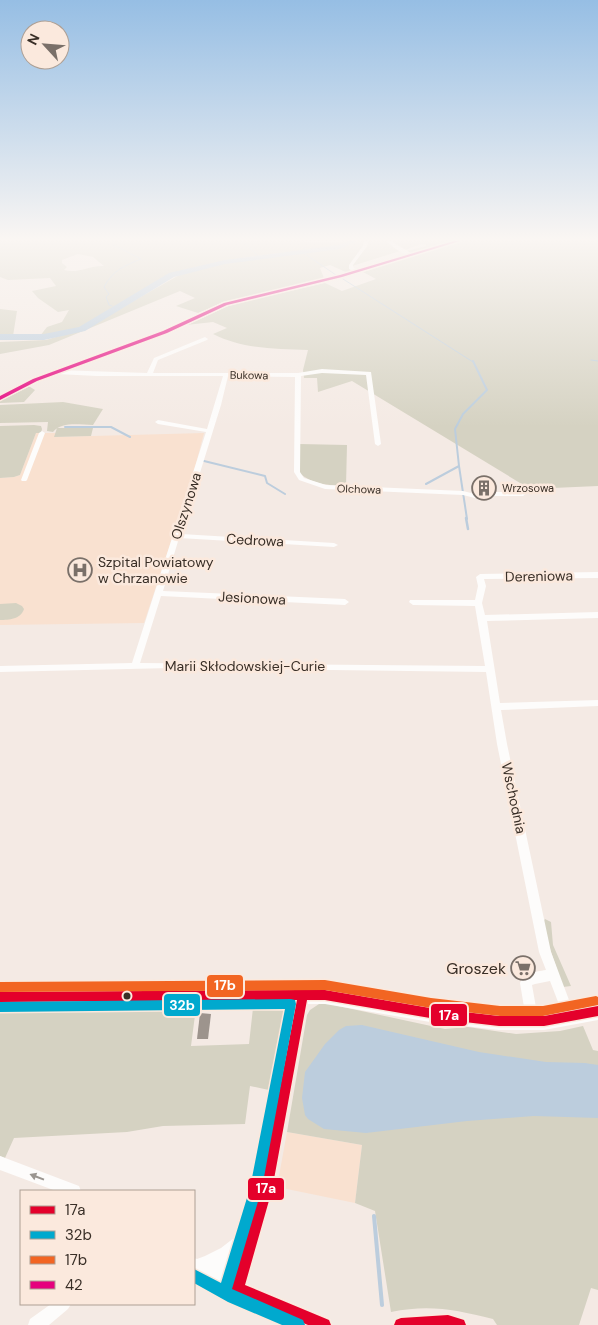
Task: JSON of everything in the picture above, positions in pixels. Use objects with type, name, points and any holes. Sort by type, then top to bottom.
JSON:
[{"type":"street","points":[[0,398],[57,372],[165,332],[231,303]]},
{"type":"street","points":[[150,374],[156,360],[205,339]]},
{"type":"street","name":"Bukowa","points":[[57,372],[97,374],[298,375],[322,371],[369,373],[378,444]]},
{"type":"street","name":"Olszynowa","points":[[136,666],[226,374]]},
{"type":"street","name":"Olchowa","points":[[298,375],[297,472],[301,479],[325,487],[463,493],[475,496],[481,494],[523,494]]},
{"type":"street","points":[[158,422],[209,431]]},
{"type":"street","points":[[24,480],[42,433]]},
{"type":"street","name":"Cedrowa","points":[[176,536],[334,544]]},
{"type":"street","name":"Dereniowa","points":[[480,577],[598,575]]},
{"type":"street","name":"Wschodnia","points":[[480,577],[482,586],[478,603],[496,708],[540,928],[553,975],[569,1016]]},
{"type":"street","name":"Jesionowa","points":[[158,593],[345,602]]},
{"type":"street","points":[[413,602],[478,603]]},
{"type":"street","points":[[482,618],[598,614]]},
{"type":"street","name":"Marii Skłodowskiej-Curie","points":[[0,670],[251,665],[490,669]]},
{"type":"street","points":[[496,708],[598,703]]},
{"type":"street","points":[[531,1013],[526,983],[532,978],[553,975]]},
{"type":"street","points":[[237,1288],[266,1190],[303,994]]},
{"type":"street","points":[[0,997],[303,994],[482,1020],[527,1022],[598,1011]]},
{"type":"street","points":[[0,1163],[71,1190]]},
{"type":"street","points":[[195,1266],[221,1258],[242,1244],[254,1230]]},
{"type":"street","points":[[221,1279],[231,1251]]},
{"type":"street","points":[[195,1266],[237,1288],[324,1325]]},
{"type":"street","points":[[36,1325],[62,1305]]},
{"type":"street","points":[[401,1325],[448,1322],[459,1325]]},
{"type":"shaded area","points":[[45,303],[121,303],[77,329],[40,336],[47,327],[62,322],[69,310],[58,312]]},
{"type":"shaded area","points":[[130,303],[151,303],[49,345],[0,354],[0,342],[46,340],[86,328]]},
{"type":"shaded area","points":[[184,303],[224,303],[198,313],[176,306]]},
{"type":"shaded area","points":[[598,303],[598,486],[530,489],[352,381],[318,392],[317,378],[304,378],[303,370],[308,350],[259,347],[236,343],[213,334],[227,328],[213,322],[186,325],[233,304]]},
{"type":"shaded area","points":[[0,309],[17,311],[13,336],[0,335]]},
{"type":"shaded area","points":[[27,385],[35,390],[24,402],[0,403],[0,400]]},
{"type":"shaded area","points":[[63,402],[103,409],[93,425],[66,425],[53,432],[47,431],[48,422],[0,423],[0,405]]},
{"type":"shaded area","points":[[0,426],[41,426],[41,433],[36,433],[20,475],[0,478]]},
{"type":"shaded area","points":[[57,428],[93,428],[91,436],[54,437]]},
{"type":"shaded area","name":"Szpital Powiatowy w Chrzanowie","points":[[36,433],[56,433],[55,437],[204,433],[193,475],[144,623],[0,625],[0,478],[20,475]]},
{"type":"shaded area","points":[[299,444],[347,445],[346,486],[327,485],[316,482],[299,473]]},
{"type":"shaded area","points":[[16,603],[24,609],[20,615],[11,619],[0,620],[0,604]]},
{"type":"shaded area","points":[[545,919],[551,922],[553,945],[571,986],[563,987],[548,943],[543,922]]},
{"type":"shaded area","points":[[254,999],[291,1002],[294,1009],[278,1092],[250,1086],[245,1124],[163,1126],[127,1132],[14,1138],[5,1158],[0,1156],[0,1003],[107,1002],[109,1005],[197,1000],[191,1046],[249,1044]]},
{"type":"shaded area","points":[[319,1004],[329,1004],[445,1029],[468,1027],[516,1034],[560,1031],[583,1026],[593,1050],[598,1051],[598,1290],[591,1288],[579,1325],[497,1325],[493,1319],[431,1308],[391,1312],[375,1211],[355,1203],[362,1145],[287,1132],[307,1015],[310,1010]]},
{"type":"shaded area","points":[[287,1132],[362,1145],[355,1203],[277,1187]]},
{"type":"water","points":[[362,1025],[479,1052],[546,1062],[598,1065],[598,1118],[534,1116],[467,1121],[366,1133],[324,1129],[305,1115],[302,1098],[305,1072],[325,1044],[339,1030],[346,1026]]},
{"type":"building","points":[[200,1013],[211,1014],[208,1039],[197,1039]]},
{"type":"waterway","points":[[108,303],[112,306]]},
{"type":"waterway","points":[[0,337],[44,337],[82,329],[126,303]]},
{"type":"waterway","points":[[380,303],[473,362]]},
{"type":"waterway","points":[[591,360],[598,361]]},
{"type":"waterway","points":[[459,466],[455,429],[463,414],[487,390],[473,361]]},
{"type":"waterway","points":[[65,427],[111,427],[130,437]]},
{"type":"waterway","points":[[204,461],[265,476],[267,483],[285,494]]},
{"type":"waterway","points":[[426,484],[459,466]]},
{"type":"waterway","points":[[459,466],[467,519]]},
{"type":"waterway","points":[[466,518],[468,529]]},
{"type":"waterway","points":[[374,1216],[382,1305]]},
{"type":"transit line","name":"42","points":[[0,398],[35,380],[165,332],[231,303]]},
{"type":"transit line","name":"17b","points":[[0,987],[325,985],[431,1003],[500,1011],[543,1011],[596,1001]]},
{"type":"transit line","name":"17a","points":[[303,994],[266,1190],[237,1288],[324,1325]]},
{"type":"transit line","name":"17a","points":[[0,997],[325,995],[430,1013],[499,1021],[544,1021],[598,1011]]},
{"type":"transit line","name":"32b","points":[[0,1007],[291,1004],[256,1188],[227,1285]]},
{"type":"transit line","name":"32b","points":[[195,1277],[233,1297],[298,1325]]},
{"type":"transit line","name":"17a","points":[[401,1325],[448,1322],[459,1325]]},
{"type":"place","name":"Wrzosowa","points":[[484,488]]},
{"type":"place","name":"Szpital Powiatowy w Chrzanowie","points":[[80,570]]},
{"type":"place","name":"Groszek","points":[[523,968]]}]
